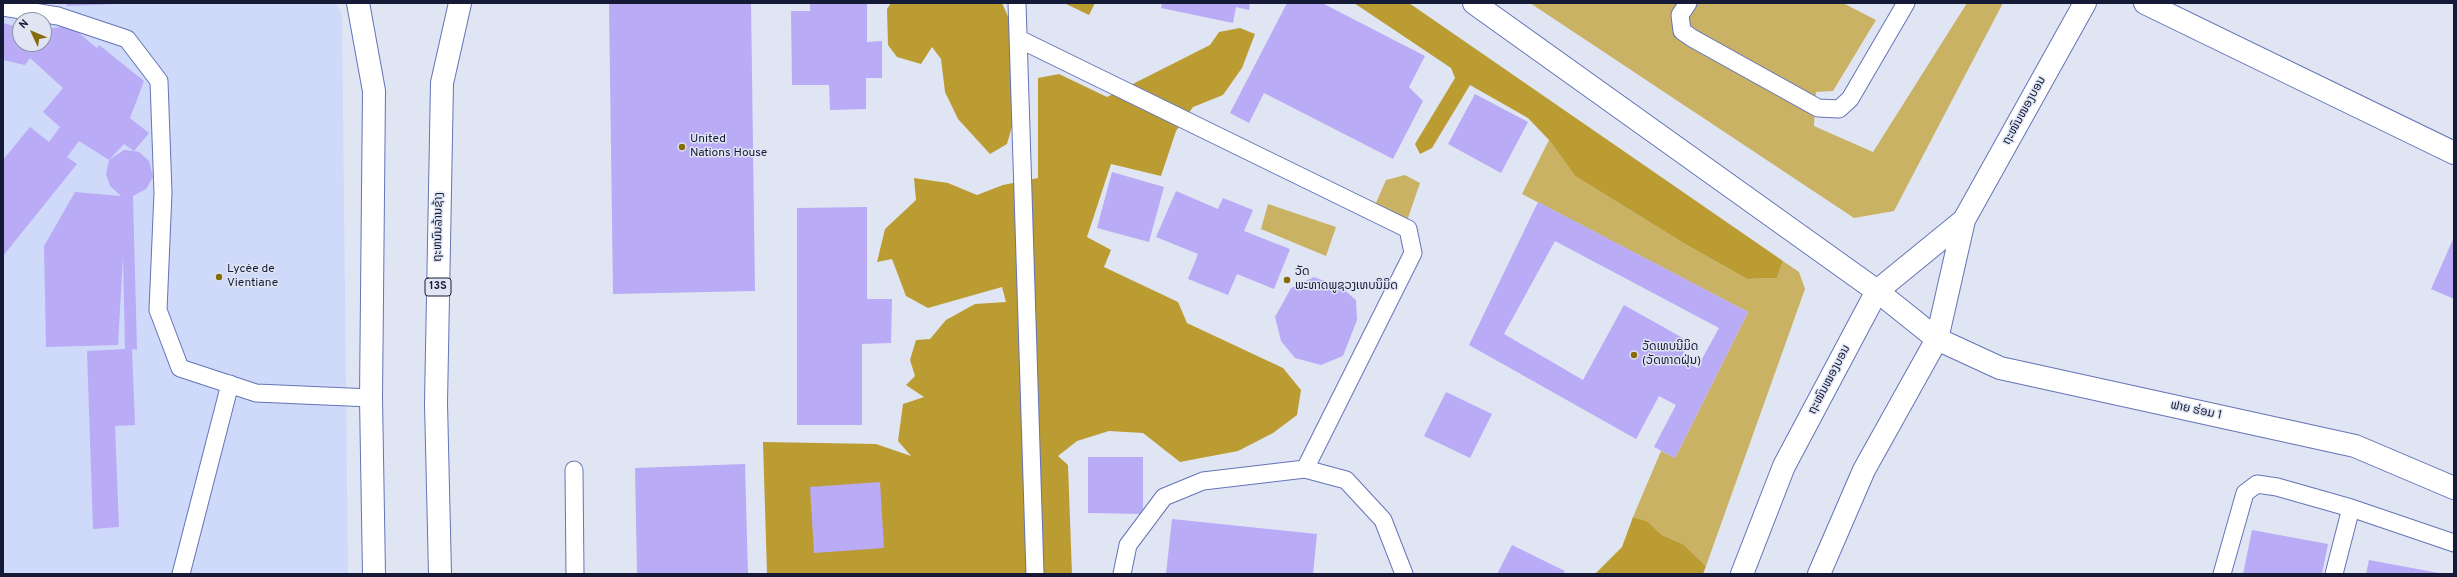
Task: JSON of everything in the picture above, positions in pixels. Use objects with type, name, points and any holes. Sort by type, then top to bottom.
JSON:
[{"type":"main road","points":[[358,3],[374,91],[371,398],[374,574]]},
{"type":"main road","name":"ຖະຫນົນລ້ານຊ້າງ","points":[[440,574],[436,403],[442,83],[460,3]]},
{"type":"main road","name":"ຟາຍ ຮ່ອມ 1","points":[[1474,3],[1877,291],[1937,339],[2000,368],[2355,446],[2454,488]]},
{"type":"main road","name":"ຖະໜົນໜອງບອນ","points":[[1819,574],[1864,470],[1937,339],[1964,220],[2085,3]]},
{"type":"main road","points":[[2146,3],[2454,153]]},
{"type":"main road","name":"ຖະໜົນໜອງບອນ","points":[[1742,574],[1784,466],[1877,291],[1964,220]]},
{"type":"lane","points":[[1017,3],[1035,574]]},
{"type":"lane","points":[[1688,3],[1680,15],[1682,31],[1818,108],[1839,110],[1850,99],[1906,3]]},
{"type":"lane","points":[[3,7],[58,16],[127,39],[159,81],[163,193],[158,310],[180,368],[256,393],[371,398]]},
{"type":"lane","points":[[1019,39],[1408,228],[1413,253],[1305,469]]},
{"type":"lane","points":[[181,574],[230,384]]},
{"type":"lane","points":[[1122,574],[1128,545],[1164,497],[1203,482],[1305,469],[1346,480],[1383,520],[1404,574]]},
{"type":"lane","points":[[574,470],[575,574]]},
{"type":"lane","points":[[2222,574],[2245,493],[2257,484],[2277,487],[2351,508],[2454,543]]},
{"type":"lane","points":[[2334,574],[2351,508]]},
{"type":"shaded area","name":"Lycėe de Vientiane","points":[[3,3],[335,3],[342,14],[348,574],[3,574]]},
{"type":"shaded area","points":[[891,3],[1002,3],[1010,21],[1013,123],[1007,144],[990,154],[958,119],[945,92],[941,59],[932,47],[921,64],[897,57],[888,45],[887,9]]},
{"type":"shaded area","points":[[1064,3],[1095,3],[1089,15]]},
{"type":"shaded area","points":[[1354,3],[1409,3],[1783,261],[1777,278],[1747,279],[1685,244],[1575,176],[1549,140],[1528,118],[1470,85],[1432,148],[1420,154],[1415,144],[1455,78],[1451,68]]},
{"type":"shaded area","points":[[1530,3],[1843,3],[1876,20],[1833,91],[1816,92],[1814,126],[1873,152],[1967,3],[2003,3],[1894,211],[1854,218]]},
{"type":"shaded area","points":[[1240,28],[1255,34],[1242,68],[1223,95],[1193,107],[1176,131],[1161,176],[1111,164],[1087,237],[1111,250],[1104,267],[1178,302],[1187,323],[1283,368],[1301,390],[1297,415],[1273,433],[1238,451],[1180,462],[1143,433],[1109,431],[1077,441],[1058,456],[1068,465],[1072,574],[767,574],[763,442],[876,444],[911,456],[898,441],[903,404],[924,397],[906,385],[915,376],[910,360],[916,340],[930,339],[946,320],[975,304],[1006,302],[1002,287],[928,308],[906,296],[892,259],[877,262],[885,229],[916,200],[914,178],[948,183],[977,195],[1003,185],[1038,178],[1038,78],[1059,74],[1107,97],[1210,45],[1219,32]]},
{"type":"shaded area","points":[[1549,140],[1575,176],[1685,244],[1747,279],[1777,278],[1783,261],[1799,272],[1805,289],[1706,566],[1683,544],[1662,535],[1647,521],[1633,517],[1661,451],[1675,458],[1748,312],[1522,194]]},
{"type":"shaded area","points":[[1405,175],[1420,183],[1407,221],[1375,205],[1386,180]]},
{"type":"shaded area","points":[[1268,204],[1336,227],[1326,256],[1261,229]]},
{"type":"shaded area","points":[[1633,517],[1647,521],[1662,535],[1683,544],[1706,566],[1703,574],[1595,574],[1622,547]]},
{"type":"building","points":[[66,3],[115,3],[115,4],[67,6]]},
{"type":"building","name":"United Nations House","points":[[609,3],[751,3],[755,291],[613,294]]},
{"type":"building","points":[[810,3],[867,3],[867,42],[882,41],[882,78],[866,78],[866,109],[830,110],[829,85],[792,85],[791,11],[810,11]]},
{"type":"building","points":[[1162,3],[1250,3],[1249,10],[1236,7],[1233,23],[1161,8]]},
{"type":"building","points":[[1287,3],[1322,3],[1425,56],[1409,87],[1423,101],[1393,159],[1264,93],[1249,123],[1230,113]]},
{"type":"building","points":[[3,23],[12,26],[12,52],[52,52],[52,28],[70,26],[97,48],[99,45],[144,81],[130,118],[149,133],[134,151],[124,144],[109,160],[79,141],[67,157],[77,164],[3,256],[3,160],[30,127],[49,142],[60,127],[43,112],[63,88],[30,58],[25,65],[3,60]]},
{"type":"building","points":[[1475,94],[1528,122],[1501,173],[1448,144]]},
{"type":"building","points":[[124,150],[139,152],[149,161],[153,177],[146,189],[133,196],[137,350],[132,349],[135,425],[115,426],[119,527],[93,529],[87,351],[125,349],[123,255],[118,345],[46,347],[44,246],[75,192],[121,196],[110,186],[106,174],[109,160]]},
{"type":"building","points":[[1112,172],[1164,187],[1149,242],[1097,228]]},
{"type":"building","points":[[1176,191],[1218,209],[1223,198],[1253,210],[1244,231],[1290,249],[1274,289],[1237,274],[1228,295],[1188,279],[1198,254],[1156,237]]},
{"type":"building","points":[[1538,202],[1748,312],[1675,458],[1654,447],[1676,405],[1659,396],[1636,439],[1469,345]],"holes":[[[1555,241],[1719,328],[1697,368],[1680,359],[1690,342],[1624,305],[1583,380],[1504,334]]]},
{"type":"building","points":[[867,207],[867,299],[892,299],[891,343],[862,344],[862,425],[797,425],[797,208]]},
{"type":"building","points":[[2454,237],[2454,299],[2431,289]]},
{"type":"building","points":[[1314,277],[1342,288],[1356,300],[1357,320],[1343,356],[1321,365],[1295,358],[1281,341],[1275,317],[1291,288]]},
{"type":"building","points":[[1446,392],[1492,414],[1470,458],[1424,436]]},
{"type":"building","points":[[1088,457],[1143,457],[1143,514],[1088,513]]},
{"type":"building","points":[[745,464],[748,574],[637,574],[635,468]]},
{"type":"building","points":[[880,482],[884,548],[814,553],[810,487]]},
{"type":"building","points":[[1172,519],[1317,534],[1313,574],[1166,574]]},
{"type":"building","points":[[2252,530],[2328,544],[2322,574],[2243,574]]},
{"type":"building","points":[[1512,545],[1565,571],[1563,574],[1497,574]]},
{"type":"building","points":[[2369,560],[2439,573],[2439,574],[2366,574]]},
{"type":"place","name":"United Nations House","points":[[682,147]]},
{"type":"place","name":"Lycėe de Vientiane","points":[[219,277]]},
{"type":"place","name":"ວັດ ພະທາດພູຊວງເທບນິມິດ","points":[[1287,280]]},
{"type":"place","name":"ວັດເທບນີມິດ (ວັດທາດຝຸ່ນ)","points":[[1634,355]]}]
